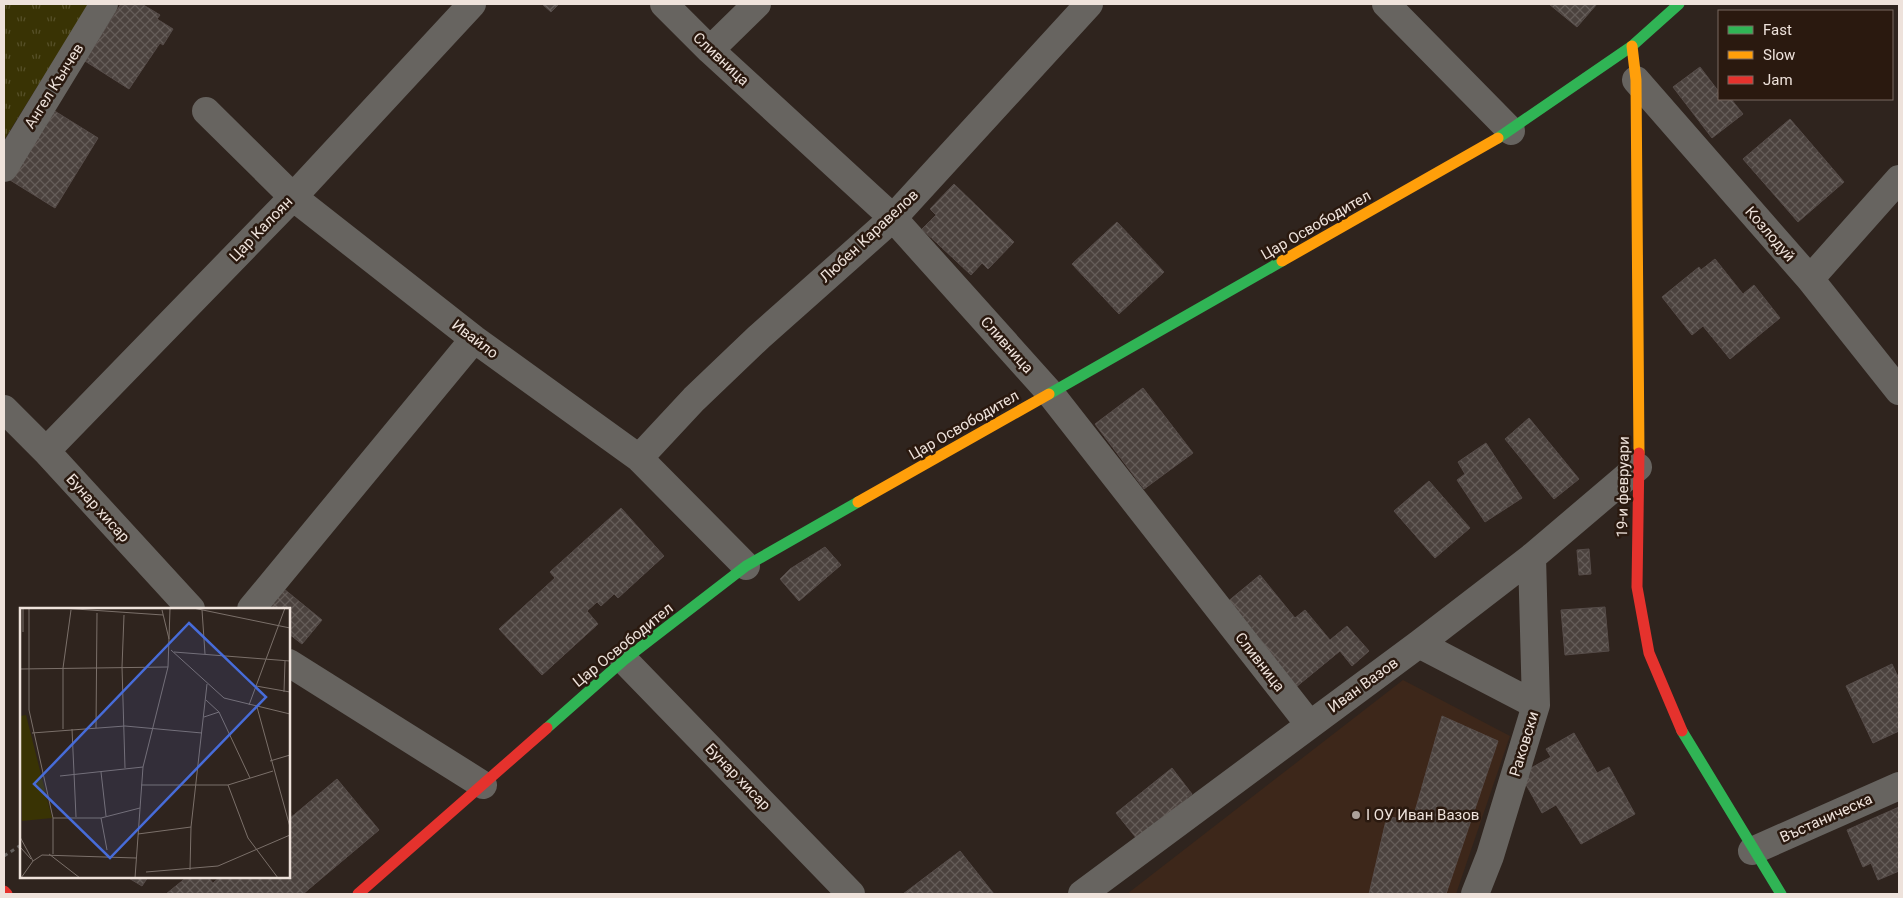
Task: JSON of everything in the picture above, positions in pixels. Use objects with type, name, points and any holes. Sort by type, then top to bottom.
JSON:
[{"type":"main road","name":"Цар Освободител","points":[[1632,46],[1660,4]]},
{"type":"main road","name":"Цар Освободител","points":[[358,894],[624,660],[746,566],[1511,131],[1632,46],[1678,4]]},
{"type":"main road","name":"19-и февруари","points":[[1632,46],[1636,80],[1637,587],[1649,653],[1676,721],[1752,851],[1781,894]]},
{"type":"main road","points":[[4,891],[7,894]]},
{"type":"street","name":"Ангел Кънчев","points":[[4,168],[104,4]]},
{"type":"street","name":"Цар Калоян","points":[[46,451],[293,197],[472,4]]},
{"type":"street","name":"Сливница","points":[[664,4],[710,50],[893,218],[1050,393],[1309,724]]},
{"type":"street","points":[[710,50],[757,4]]},
{"type":"street","name":"Любен Каравелов","points":[[639,458],[694,399],[759,337],[893,218],[1089,4]]},
{"type":"street","points":[[1386,4],[1511,131]]},
{"type":"street","name":"Козлодуй","points":[[1636,80],[1810,279],[1899,391]]},
{"type":"street","name":"Ивайло","points":[[206,111],[293,197],[474,339],[639,458],[746,566]]},
{"type":"street","points":[[1810,279],[1899,179]]},
{"type":"street","points":[[252,608],[474,339]]},
{"type":"street","name":"Бунар хисар","points":[[4,409],[46,451],[189,608]]},
{"type":"street","name":"Иван Вазов","points":[[1082,894],[1419,644],[1532,557],[1638,467]]},
{"type":"street","name":"Раковски","points":[[1475,894],[1490,856],[1536,705],[1532,557]]},
{"type":"street","points":[[1419,644],[1536,705]]},
{"type":"street","name":"Бунар хисар","points":[[624,660],[851,894]]},
{"type":"street","points":[[290,664],[484,785]]},
{"type":"street","name":"Въстаническа","points":[[1752,851],[1899,786]]},
{"type":"path","points":[[4,856],[20,846]]},
{"type":"shaded area","name":"I ОУ Иван Вазов","points":[[1403,680],[1510,736],[1456,894],[1127,894]]},
{"type":"green space","points":[[4,4],[89,4],[4,140]]},
{"type":"building","points":[[121,4],[142,4],[160,15],[157,19],[173,29],[163,45],[160,43],[129,89],[85,61]]},
{"type":"building","points":[[542,4],[559,4],[551,12]]},
{"type":"building","points":[[1549,4],[1597,4],[1577,27]]},
{"type":"building","points":[[1700,67],[1718,91],[1718,100],[1732,100],[1743,114],[1712,138],[1673,87]]},
{"type":"building","points":[[53,110],[98,138],[55,208],[10,180]]},
{"type":"building","points":[[1790,119],[1844,182],[1798,222],[1743,159]]},
{"type":"building","points":[[954,184],[1014,242],[988,269],[982,263],[971,275],[922,229],[936,215],[930,209]]},
{"type":"building","points":[[1117,222],[1164,272],[1119,314],[1072,264]]},
{"type":"building","points":[[1715,259],[1743,294],[1754,285],[1780,318],[1730,359],[1703,326],[1692,335],[1662,297],[1699,267],[1701,270]]},
{"type":"building","points":[[1143,388],[1193,453],[1144,489],[1095,424]]},
{"type":"building","points":[[1529,418],[1579,479],[1554,499],[1505,439]]},
{"type":"building","points":[[1486,443],[1522,498],[1485,522],[1457,480],[1465,474],[1458,462]]},
{"type":"building","points":[[1429,481],[1470,528],[1435,558],[1394,511]]},
{"type":"building","points":[[621,508],[664,556],[618,598],[614,594],[601,606],[597,602],[587,611],[598,624],[542,675],[499,629],[555,578],[550,572]]},
{"type":"building","points":[[825,547],[841,565],[799,601],[780,579],[790,569]]},
{"type":"building","points":[[1589,549],[1591,574],[1579,575],[1577,550]]},
{"type":"building","points":[[1260,575],[1295,618],[1305,610],[1330,640],[1347,626],[1369,651],[1352,666],[1340,651],[1296,687],[1226,603]]},
{"type":"building","points":[[284,589],[322,620],[302,644],[290,635],[290,608],[269,608]]},
{"type":"building","points":[[1605,607],[1609,651],[1565,655],[1561,610]]},
{"type":"building","points":[[1892,664],[1899,679],[1899,731],[1873,743],[1846,686]]},
{"type":"building","points":[[1442,716],[1498,741],[1446,894],[1369,894],[1387,816],[1412,822]]},
{"type":"building","points":[[1574,733],[1597,773],[1609,767],[1635,814],[1581,844],[1556,805],[1542,813],[1520,774],[1551,757],[1546,749]]},
{"type":"building","points":[[1172,768],[1192,794],[1137,839],[1116,813]]},
{"type":"building","points":[[337,779],[379,830],[303,894],[166,894],[186,878],[209,878],[213,883],[219,878],[290,878],[290,818]]},
{"type":"building","points":[[1899,807],[1899,871],[1878,880],[1871,863],[1863,867],[1847,830]]},
{"type":"building","points":[[960,851],[994,894],[903,894]]},
{"type":"building","points":[[129,878],[147,878],[142,886]]},
{"type":"traffic: fast","points":[[1498,138],[1632,46],[1679,4]]},
{"type":"traffic: fast","points":[[1049,394],[1282,261]]},
{"type":"traffic: fast","points":[[547,728],[624,660],[746,566],[858,502]]},
{"type":"traffic: fast","points":[[1682,731],[1781,894]]},
{"type":"traffic: slow","points":[[1632,46],[1636,80],[1639,453]]},
{"type":"traffic: slow","points":[[1282,261],[1498,138]]},
{"type":"traffic: slow","points":[[858,502],[1049,394]]},
{"type":"traffic: jam","points":[[1639,453],[1637,587],[1649,653],[1682,731]]},
{"type":"traffic: jam","points":[[358,894],[547,728]]},
{"type":"traffic: jam","points":[[4,891],[7,894]]},
{"type":"place","name":"I ОУ Иван Вазов","points":[[1356,815]]}]
